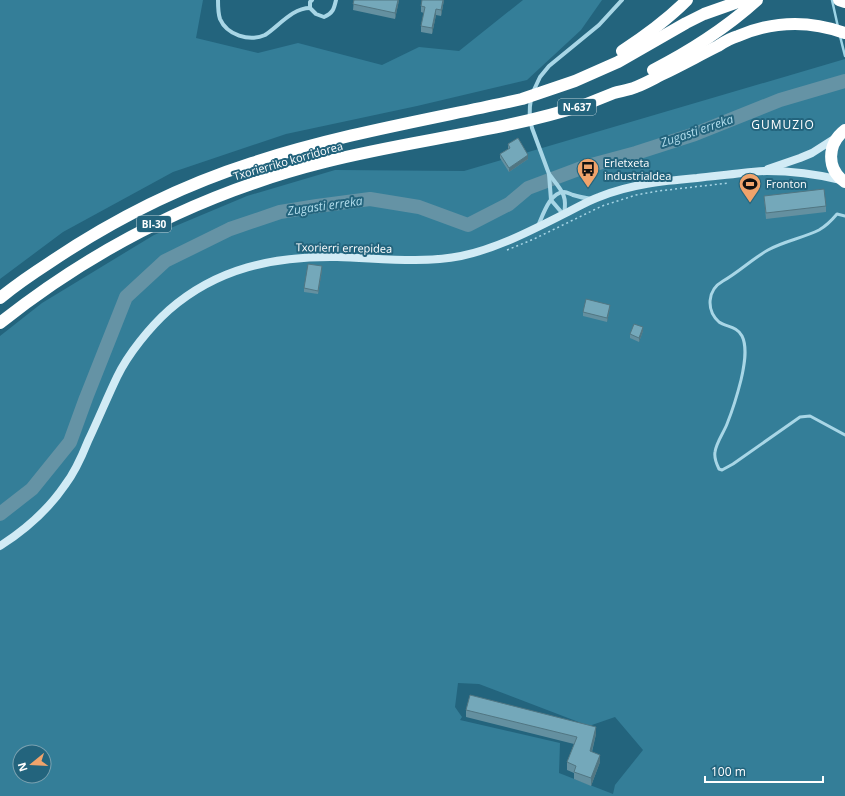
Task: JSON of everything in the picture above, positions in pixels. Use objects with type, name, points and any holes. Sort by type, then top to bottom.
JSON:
[{"type":"highway","points":[[590,74],[646,35],[668,18],[687,0]]},
{"type":"highway","points":[[590,74],[618,62],[704,14],[747,0]]},
{"type":"highway","points":[[613,94],[625,85],[669,62],[706,39],[757,0]]},
{"type":"highway","points":[[839,0],[845,2]]},
{"type":"highway","points":[[613,94],[636,88],[738,36],[770,26],[798,23],[833,29],[845,33]]},
{"type":"highway","name":"Txorierriko korridorea","points":[[0,298],[29,276],[69,250],[125,217],[176,192],[229,170],[320,143],[504,103],[590,74]]},
{"type":"highway","name":"Txorierriko korridorea","points":[[0,323],[40,292],[109,248],[172,216],[236,189],[325,162],[540,117],[613,94]]},
{"type":"highway","points":[[841,134],[833,145],[831,154],[835,172],[843,181]]},
{"type":"main road","points":[[764,171],[812,153],[841,134]]},
{"type":"main road","points":[[764,171],[802,172],[843,181]]},
{"type":"main road","name":"Txorierri errepidea","points":[[0,546],[31,524],[48,507],[66,485],[79,462],[118,374],[135,348],[168,312],[182,300],[212,281],[241,269],[270,261],[293,258],[335,257],[431,259],[462,256],[507,241],[594,199],[630,186],[764,171]]},
{"type":"street","points":[[218,0],[219,16],[224,26],[234,34],[250,38],[257,38],[265,35],[295,12],[310,8]]},
{"type":"street","points":[[312,0],[310,2],[310,8],[316,14],[324,17],[330,14],[334,8],[336,0]]},
{"type":"street","points":[[564,214],[565,201],[562,191],[549,174],[532,128],[530,120],[530,104],[540,77],[549,66],[599,25],[622,0]]},
{"type":"street","points":[[538,226],[550,198],[549,174]]},
{"type":"street","points":[[562,191],[574,196],[594,199]]},
{"type":"street","points":[[550,198],[562,191]]},
{"type":"street","points":[[550,198],[564,214]]},
{"type":"lane","points":[[845,216],[837,214],[820,230],[770,249],[733,275],[720,282],[711,292],[709,302],[714,316],[720,323],[739,331],[744,345],[745,358],[737,399],[715,450],[715,459],[719,469],[722,470],[734,464],[800,417],[810,416],[845,435]]},
{"type":"path","points":[[503,252],[534,239],[602,206],[636,195],[658,191],[734,183],[740,173]]},
{"type":"shaded area","points":[[0,0],[203,0],[196,38],[258,53],[298,43],[382,65],[419,47],[459,51],[523,0],[602,0],[581,30],[527,80],[417,106],[286,134],[173,172],[63,232],[0,279]]},
{"type":"shaded area","points":[[845,59],[845,796],[0,796],[0,336],[42,303],[154,235],[247,196],[335,170],[464,171]],"holes":[[[458,683],[479,684],[589,726],[615,717],[643,750],[615,785],[613,794],[559,773],[560,743],[460,720],[462,717],[455,707]]]},
{"type":"building","points":[[354,0],[398,0],[395,13],[353,4]]},
{"type":"building","points":[[422,0],[443,0],[441,10],[436,9],[432,28],[421,26],[425,7],[421,6]]},
{"type":"building","points":[[518,138],[528,155],[509,168],[500,154],[510,148],[508,144]]},
{"type":"building","points":[[824,189],[826,206],[766,213],[764,196]]},
{"type":"building","points":[[308,264],[322,266],[318,291],[304,288]]},
{"type":"building","points":[[586,299],[610,305],[607,318],[583,312]]},
{"type":"building","points":[[634,324],[643,327],[639,338],[630,334]]},
{"type":"building","points":[[470,695],[596,727],[590,751],[600,755],[591,778],[574,772],[576,766],[567,762],[577,737],[466,710]]},
{"type":"waterway","points":[[832,0],[838,27]]},
{"type":"waterway","points":[[840,36],[845,56]]},
{"type":"waterway","name":"Zugasti erreka","points":[[0,514],[32,489],[70,442],[126,297],[165,261],[230,229],[280,212],[370,199],[419,207],[468,225],[509,204],[528,188],[584,167],[636,153],[695,134],[780,100],[845,81]]},
{"type":"place","name":"Erletxeta industrialdea","points":[[588,188]]},
{"type":"place","name":"Fronton","points":[[750,204]]},
{"type":"district","name":"GUMUZIO","points":[[783,125]]}]
